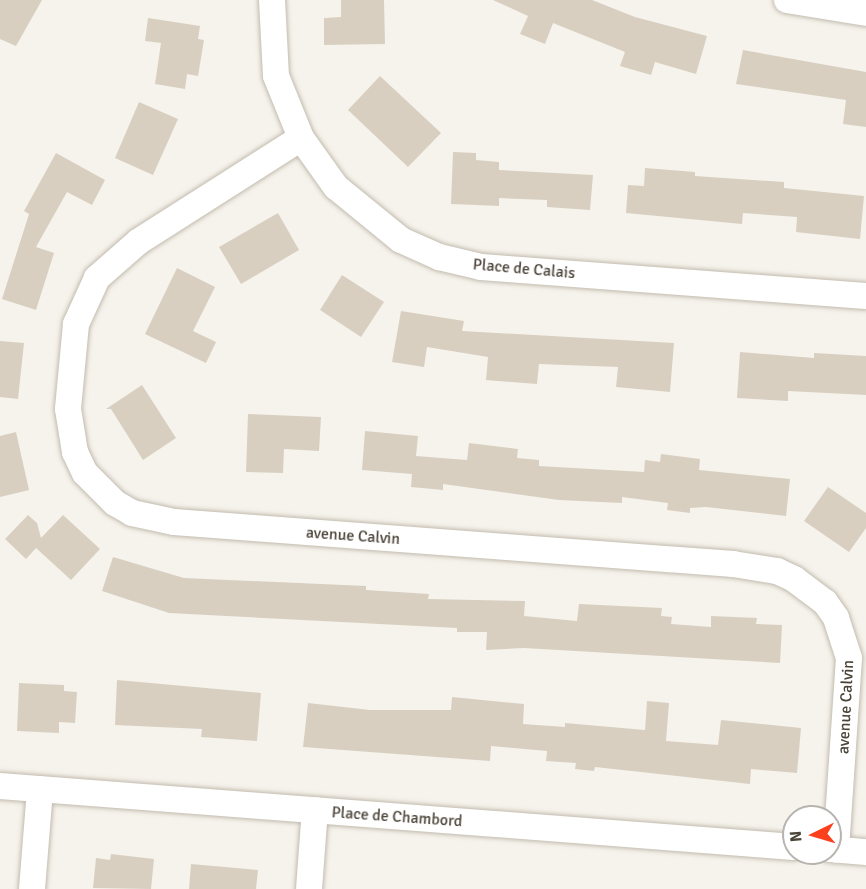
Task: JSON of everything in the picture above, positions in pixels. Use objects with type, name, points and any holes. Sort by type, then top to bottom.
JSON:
[{"type":"street","name":"Place de Calais","points":[[272,0],[276,76],[300,138],[336,187],[379,226],[421,250],[461,263],[866,296]]},
{"type":"street","points":[[787,0],[866,13]]},
{"type":"street","name":"avenue Calvin","points":[[300,138],[138,242],[97,278],[76,324],[68,409],[75,452],[85,473],[115,503],[132,513],[174,522],[733,564],[777,571],[795,579],[830,610],[845,636],[849,658],[837,805]]},
{"type":"street","name":"Place de Chambord","points":[[0,786],[782,845]]},
{"type":"street","points":[[32,889],[40,789]]},
{"type":"street","points":[[309,889],[315,810]]},
{"type":"street","points":[[842,850],[866,852]]},
{"type":"building","points":[[0,0],[42,0],[16,46],[0,39]]},
{"type":"building","points":[[341,0],[384,0],[385,44],[324,45],[324,18],[341,17]]},
{"type":"building","points":[[493,0],[592,0],[635,17],[707,36],[696,74],[655,62],[651,75],[620,66],[625,52],[553,23],[545,44],[520,34],[528,16]]},
{"type":"building","points":[[148,18],[200,26],[198,39],[204,40],[198,76],[187,74],[185,89],[155,84],[161,43],[145,41]]},
{"type":"building","points":[[743,50],[866,72],[866,127],[843,124],[846,100],[736,84]]},
{"type":"building","points":[[380,76],[441,133],[408,167],[348,110]]},
{"type":"building","points":[[139,102],[178,119],[153,175],[115,158]]},
{"type":"building","points":[[453,152],[476,153],[476,160],[499,162],[499,170],[593,175],[590,210],[547,207],[547,200],[499,198],[499,206],[451,204]]},
{"type":"building","points":[[56,153],[105,180],[92,205],[67,192],[36,247],[54,253],[36,310],[2,299],[29,214],[24,211]]},
{"type":"building","points":[[645,168],[695,172],[695,176],[784,182],[784,188],[864,196],[860,239],[796,232],[797,217],[743,213],[742,224],[626,213],[628,185],[644,186]]},
{"type":"building","points":[[278,213],[299,250],[241,284],[219,247]]},
{"type":"building","points":[[177,268],[215,287],[193,331],[216,342],[206,363],[145,334]]},
{"type":"building","points":[[342,275],[384,302],[361,337],[320,310]]},
{"type":"building","points":[[401,311],[464,321],[462,331],[674,343],[670,392],[616,387],[618,367],[539,364],[537,384],[486,380],[488,357],[427,347],[424,367],[392,362]]},
{"type":"building","points":[[0,341],[24,343],[18,399],[0,397]]},
{"type":"building","points":[[740,352],[814,358],[814,353],[866,356],[866,395],[788,391],[788,401],[737,398]]},
{"type":"building","points":[[142,385],[176,438],[143,460],[111,409],[106,409]]},
{"type":"building","points":[[248,414],[321,417],[319,451],[284,449],[283,473],[246,472]]},
{"type":"building","points":[[365,431],[418,436],[416,456],[467,460],[469,443],[518,449],[517,458],[539,460],[539,466],[644,472],[645,460],[660,462],[661,454],[700,459],[699,470],[790,479],[786,516],[706,507],[690,508],[690,513],[667,510],[668,503],[622,497],[622,503],[559,500],[443,484],[443,490],[411,487],[412,474],[362,470]]},
{"type":"building","points":[[16,432],[29,490],[0,497],[0,436]]},
{"type":"building","points":[[828,487],[866,513],[866,528],[849,552],[804,521]]},
{"type":"building","points":[[28,515],[37,523],[41,538],[63,515],[100,549],[71,580],[36,548],[26,559],[5,539]]},
{"type":"building","points":[[113,557],[184,578],[366,586],[366,590],[429,594],[428,599],[525,601],[524,616],[577,621],[579,604],[662,608],[661,616],[672,617],[671,624],[711,627],[711,616],[757,618],[756,624],[782,625],[780,663],[524,648],[486,650],[487,632],[457,632],[457,628],[169,613],[102,591]]},
{"type":"building","points":[[117,680],[261,693],[257,741],[201,737],[202,729],[115,725]]},
{"type":"building","points":[[19,683],[64,685],[64,691],[77,692],[75,723],[59,722],[59,733],[17,731]]},
{"type":"building","points":[[452,697],[524,704],[523,724],[565,727],[565,723],[645,730],[647,701],[669,703],[666,741],[718,745],[721,720],[801,728],[797,773],[751,769],[750,784],[595,767],[594,771],[575,769],[576,763],[546,761],[547,751],[491,746],[490,761],[303,747],[308,703],[370,710],[451,710]]},
{"type":"building","points":[[111,854],[154,859],[151,889],[93,888],[96,858],[110,860]]},
{"type":"building","points":[[191,864],[258,870],[256,889],[189,889]]}]
